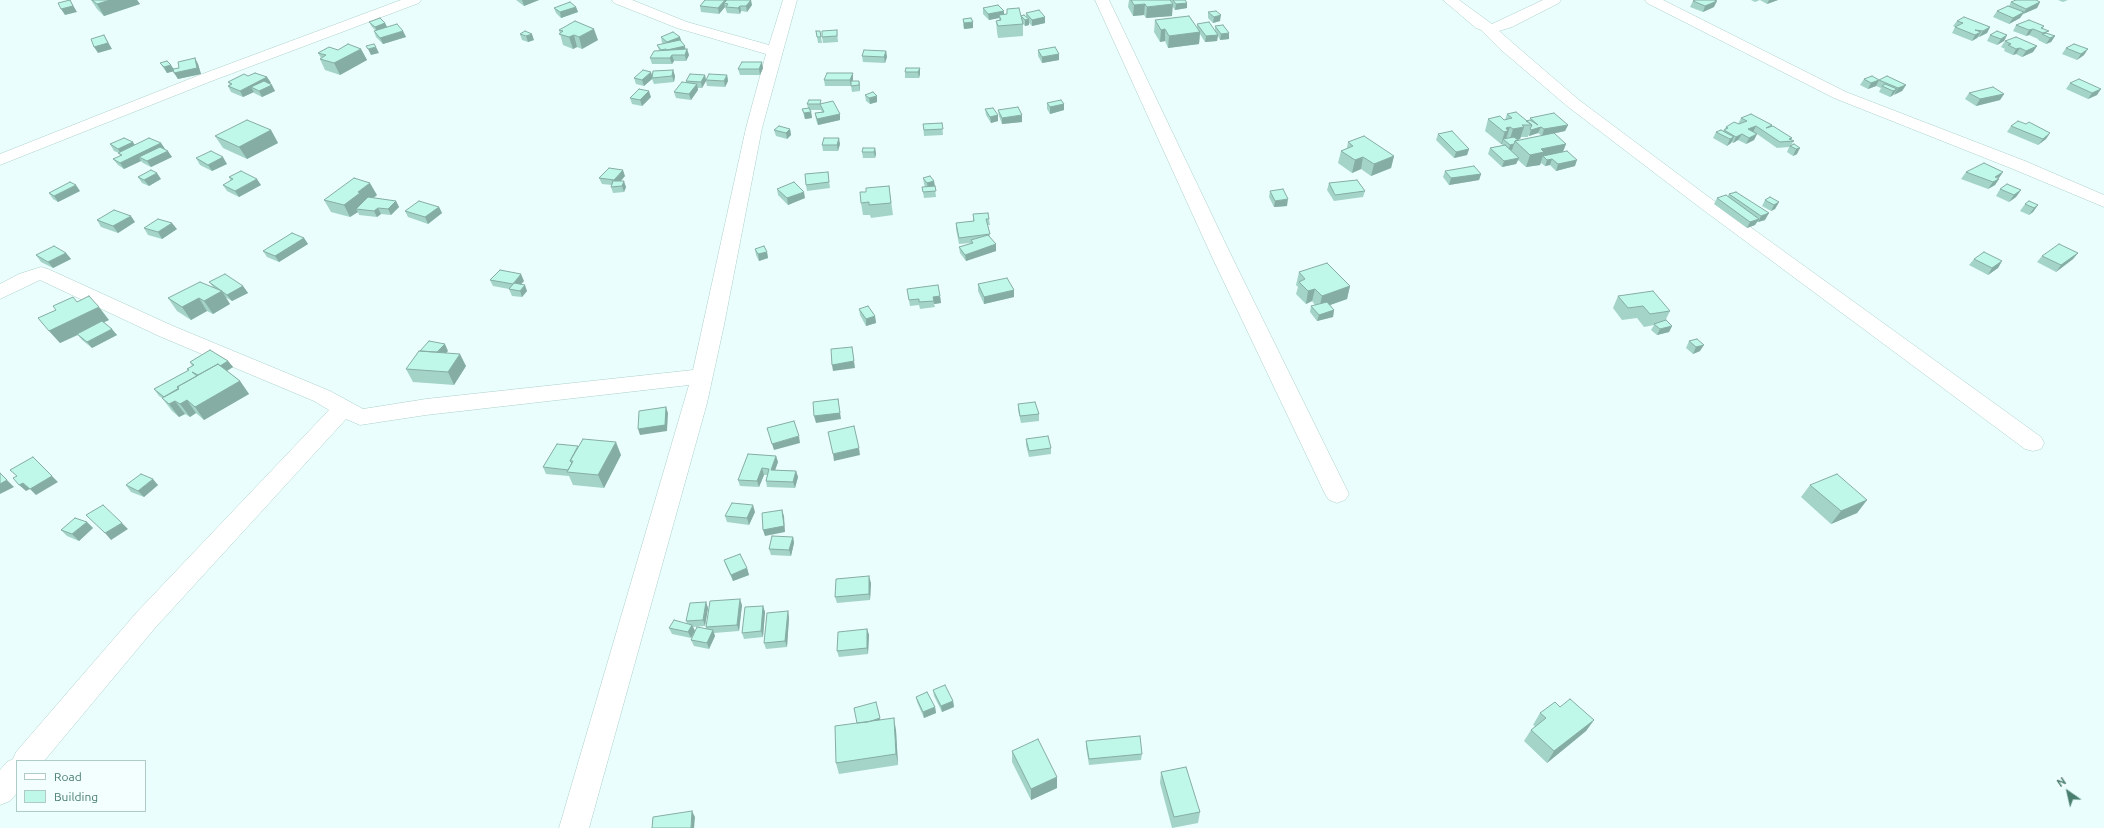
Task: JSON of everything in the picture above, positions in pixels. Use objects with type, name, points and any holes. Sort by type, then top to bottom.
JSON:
[{"type":"street","points":[[0,160],[203,79],[414,0]]},
{"type":"street","points":[[618,0],[682,25],[776,52]]},
{"type":"street","points":[[574,828],[702,376],[754,128],[790,0]]},
{"type":"street","points":[[1102,0],[1226,264],[1337,494]]},
{"type":"street","points":[[1450,0],[1486,28],[1562,94],[1630,146],[2033,443]]},
{"type":"street","points":[[1486,28],[1491,29],[1501,26],[1554,0]]},
{"type":"street","points":[[1652,0],[1840,95],[2020,165],[2104,202]]},
{"type":"street","points":[[0,293],[26,278],[41,273],[166,332],[322,396],[360,417],[426,407],[702,376]]},
{"type":"street","points":[[27,760],[146,620],[344,408]]},
{"type":"street","points":[[0,791],[16,772]]},
{"type":"building","points":[[70,0],[73,6],[61,9],[58,3]]},
{"type":"building","points":[[92,0],[110,0],[97,4]]},
{"type":"building","points":[[705,0],[725,0],[718,8],[700,6]]},
{"type":"building","points":[[727,0],[751,0],[746,6],[740,6],[738,8],[726,7],[728,4],[724,3]]},
{"type":"building","points":[[1131,0],[1170,0],[1173,4],[1147,7],[1145,4],[1134,5]]},
{"type":"building","points":[[1173,0],[1185,0],[1187,3],[1176,4]]},
{"type":"building","points":[[2016,0],[2036,0],[2040,2],[2026,9],[2011,2]]},
{"type":"building","points":[[1693,1],[1717,1],[1705,6]]},
{"type":"building","points":[[570,2],[576,7],[560,12],[554,8]]},
{"type":"building","points":[[998,5],[1004,11],[988,14],[983,8]]},
{"type":"building","points":[[2008,6],[2024,12],[2013,18],[1997,11]]},
{"type":"building","points":[[1019,8],[1023,24],[998,26],[996,21],[1001,20],[999,15],[1007,14],[1007,9]]},
{"type":"building","points":[[1039,10],[1045,17],[1032,20],[1026,13]]},
{"type":"building","points":[[1216,11],[1221,15],[1214,17],[1208,12]]},
{"type":"building","points":[[1024,15],[1029,19],[1025,20],[1021,16]]},
{"type":"building","points":[[1189,16],[1200,32],[1169,36],[1165,29],[1161,30],[1155,20]]},
{"type":"building","points":[[1964,17],[1990,27],[1983,31],[1975,30],[1981,32],[1975,35],[1955,27],[1963,23],[1957,21]]},
{"type":"building","points":[[380,18],[385,23],[375,27],[369,22]]},
{"type":"building","points":[[971,18],[973,22],[964,23],[963,19]]},
{"type":"building","points":[[2029,20],[2044,26],[2041,28],[2049,31],[2043,33],[2016,25]]},
{"type":"building","points":[[575,21],[594,29],[579,37],[574,35],[569,37],[559,34],[563,31],[559,30]]},
{"type":"building","points":[[1209,22],[1218,35],[1206,36],[1197,24]]},
{"type":"building","points":[[397,24],[403,31],[380,38],[374,31]]},
{"type":"building","points":[[1223,25],[1229,33],[1221,34],[1215,26]]},
{"type":"building","points":[[837,30],[837,36],[822,37],[822,31]]},
{"type":"building","points":[[525,31],[532,34],[526,36],[520,34]]},
{"type":"building","points":[[816,31],[820,31],[821,37],[817,37]]},
{"type":"building","points":[[1997,31],[2007,35],[2001,39],[1990,35]]},
{"type":"building","points":[[673,32],[680,37],[667,42],[661,37]]},
{"type":"building","points":[[2046,33],[2055,36],[2050,38],[2042,34]]},
{"type":"building","points":[[104,35],[108,43],[94,47],[91,39]]},
{"type":"building","points":[[2016,37],[2037,46],[2026,51],[2020,48],[2016,49],[2008,45],[2011,44],[2005,41]]},
{"type":"building","points":[[680,40],[685,46],[661,50],[657,45]]},
{"type":"building","points":[[348,44],[361,49],[334,63],[320,59],[326,55],[318,53],[329,47],[338,50]]},
{"type":"building","points":[[374,44],[376,47],[368,49],[366,46]]},
{"type":"building","points":[[2074,44],[2088,49],[2081,54],[2066,48]]},
{"type":"building","points":[[1055,47],[1059,54],[1042,57],[1038,50]]},
{"type":"building","points":[[687,49],[685,55],[672,55],[670,58],[650,58],[654,51]]},
{"type":"building","points":[[864,50],[886,51],[884,57],[862,56]]},
{"type":"building","points":[[195,58],[197,68],[174,73],[173,69],[179,68],[178,62]]},
{"type":"building","points":[[167,61],[171,65],[164,67],[160,63]]},
{"type":"building","points":[[742,62],[762,62],[759,69],[738,69]]},
{"type":"building","points":[[906,68],[920,68],[918,72],[905,72]]},
{"type":"building","points":[[643,70],[651,72],[642,80],[634,78]]},
{"type":"building","points":[[673,70],[672,76],[652,78],[653,71]]},
{"type":"building","points":[[255,73],[267,77],[240,91],[228,86],[232,84],[228,82],[244,74],[248,76]]},
{"type":"building","points":[[827,73],[853,73],[850,80],[824,80]]},
{"type":"building","points":[[690,74],[705,75],[701,82],[686,81]]},
{"type":"building","points":[[709,74],[727,75],[724,81],[706,80]]},
{"type":"building","points":[[1872,76],[1879,80],[1871,83],[1864,79]]},
{"type":"building","points":[[1887,76],[1906,85],[1898,88],[1879,80]]},
{"type":"building","points":[[2079,79],[2101,89],[2092,93],[2070,83]]},
{"type":"building","points":[[264,81],[272,85],[259,91],[251,87]]},
{"type":"building","points":[[851,81],[859,81],[859,85],[851,86]]},
{"type":"building","points":[[682,82],[697,84],[689,94],[674,92]]},
{"type":"building","points":[[1885,84],[1897,89],[1893,91],[1882,86]]},
{"type":"building","points":[[1993,87],[2004,94],[1980,99],[1969,93]]},
{"type":"building","points":[[639,89],[649,91],[640,100],[630,98]]},
{"type":"building","points":[[873,92],[877,96],[869,98],[865,95]]},
{"type":"building","points":[[809,100],[821,100],[820,104],[807,104]]},
{"type":"building","points":[[1061,100],[1064,104],[1050,107],[1047,103]]},
{"type":"building","points":[[833,101],[840,114],[817,119],[815,113],[824,112],[820,104]]},
{"type":"building","points":[[1018,107],[1022,115],[1002,118],[998,110]]},
{"type":"building","points":[[809,108],[811,112],[804,113],[802,109]]},
{"type":"building","points":[[993,108],[998,115],[990,117],[985,109]]},
{"type":"building","points":[[1516,112],[1532,125],[1522,125],[1524,127],[1513,129],[1510,127],[1506,128],[1508,131],[1504,132],[1488,119],[1500,116],[1504,120],[1512,118],[1507,114]]},
{"type":"building","points":[[1554,113],[1568,125],[1544,129],[1541,127],[1531,130],[1532,125],[1526,121],[1530,120],[1538,125],[1530,118]]},
{"type":"building","points":[[1751,114],[1772,125],[1766,128],[1773,126],[1792,138],[1789,139],[1794,141],[1780,142],[1756,126],[1748,129],[1757,134],[1749,138],[1742,134],[1736,137],[1724,130],[1734,122],[1739,124],[1747,121],[1741,118]]},
{"type":"building","points":[[247,120],[271,130],[239,147],[215,136]]},
{"type":"building","points":[[2018,121],[2026,124],[2029,122],[2050,133],[2043,139],[2011,126]]},
{"type":"building","points":[[942,123],[943,129],[924,130],[923,124]]},
{"type":"building","points":[[779,126],[790,129],[786,133],[774,130]]},
{"type":"building","points":[[1721,130],[1734,137],[1730,139],[1716,132]]},
{"type":"building","points":[[1452,131],[1469,149],[1456,152],[1438,134]]},
{"type":"building","points":[[1554,133],[1566,144],[1541,149],[1544,152],[1530,155],[1515,141]]},
{"type":"building","points":[[1364,136],[1394,156],[1374,164],[1363,157],[1355,160],[1341,151],[1353,146],[1348,142]]},
{"type":"building","points":[[1514,137],[1518,140],[1515,141],[1514,144],[1510,145],[1503,139]]},
{"type":"building","points":[[124,138],[133,142],[118,149],[110,144]]},
{"type":"building","points":[[149,138],[161,143],[120,163],[113,159],[122,155],[118,153]]},
{"type":"building","points":[[824,138],[839,138],[837,145],[822,145]]},
{"type":"building","points":[[1794,144],[1800,148],[1796,149],[1790,146]]},
{"type":"building","points":[[1505,145],[1519,158],[1504,161],[1490,148]]},
{"type":"building","points":[[160,147],[168,151],[147,161],[139,157]]},
{"type":"building","points":[[863,148],[875,148],[874,152],[862,152]]},
{"type":"building","points":[[211,151],[223,157],[208,165],[196,158]]},
{"type":"building","points":[[1567,151],[1577,160],[1558,164],[1552,159],[1547,160],[1543,156]]},
{"type":"building","points":[[1984,163],[2003,172],[1995,177],[1999,179],[1993,182],[1966,172]]},
{"type":"building","points":[[1474,166],[1481,174],[1451,178],[1445,171]]},
{"type":"building","points":[[609,168],[623,170],[614,180],[599,178]]},
{"type":"building","points":[[151,170],[157,173],[144,180],[138,177]]},
{"type":"building","points":[[241,171],[257,179],[235,191],[223,185],[233,179],[229,177]]},
{"type":"building","points":[[828,172],[829,182],[806,185],[805,174]]},
{"type":"building","points":[[930,176],[934,181],[927,183],[923,178]]},
{"type":"building","points":[[354,178],[370,183],[344,205],[324,200]]},
{"type":"building","points":[[1357,180],[1365,191],[1335,195],[1329,183]]},
{"type":"building","points":[[613,181],[624,181],[622,186],[611,187]]},
{"type":"building","points":[[70,182],[76,185],[54,196],[49,193]]},
{"type":"building","points":[[794,182],[804,192],[787,198],[777,189]]},
{"type":"building","points":[[2007,184],[2021,190],[2014,195],[2000,189]]},
{"type":"building","points":[[889,186],[891,203],[869,205],[869,202],[861,203],[860,192],[866,192],[866,188]]},
{"type":"building","points":[[935,186],[936,191],[923,192],[922,187]]},
{"type":"building","points":[[1283,189],[1288,199],[1275,201],[1270,191]]},
{"type":"building","points":[[1736,192],[1769,213],[1761,216],[1729,194]]},
{"type":"building","points":[[1726,195],[1759,219],[1750,222],[1717,198]]},
{"type":"building","points":[[368,197],[396,201],[388,209],[378,208],[374,211],[356,209]]},
{"type":"building","points":[[1770,197],[1779,202],[1774,205],[1765,200]]},
{"type":"building","points":[[419,201],[439,207],[425,217],[405,211]]},
{"type":"building","points":[[2029,201],[2038,205],[2034,208],[2025,204]]},
{"type":"building","points":[[114,210],[131,216],[113,226],[97,220]]},
{"type":"building","points":[[988,213],[989,219],[986,219],[990,234],[959,238],[956,223],[974,221],[973,214]]},
{"type":"building","points":[[158,219],[172,223],[158,232],[144,228]]},
{"type":"building","points":[[292,233],[304,238],[275,256],[263,251]]},
{"type":"building","points":[[988,235],[996,244],[965,255],[959,247],[973,243],[971,240]]},
{"type":"building","points":[[2059,244],[2078,253],[2061,265],[2042,256]]},
{"type":"building","points":[[54,246],[66,253],[48,262],[36,255]]},
{"type":"building","points":[[764,246],[767,252],[758,254],[755,249]]},
{"type":"building","points":[[1984,252],[2002,261],[1992,268],[1974,259]]},
{"type":"building","points":[[1327,263],[1350,286],[1322,296],[1315,289],[1308,291],[1299,282],[1305,279],[1299,272]]},
{"type":"building","points":[[500,270],[521,274],[513,284],[490,280]]},
{"type":"building","points":[[225,274],[243,286],[227,295],[209,282]]},
{"type":"building","points":[[1007,278],[1014,290],[984,297],[978,284]]},
{"type":"building","points":[[200,282],[222,291],[204,301],[199,298],[182,307],[168,298]]},
{"type":"building","points":[[514,283],[525,285],[520,291],[509,289]]},
{"type":"building","points":[[938,285],[940,296],[933,297],[934,301],[919,302],[919,299],[909,300],[907,289]]},
{"type":"building","points":[[1653,291],[1670,311],[1650,314],[1643,306],[1628,308],[1618,296]]},
{"type":"building","points":[[89,296],[99,307],[49,331],[38,318],[56,310],[53,306],[73,297],[77,302]]},
{"type":"building","points":[[1327,302],[1334,310],[1319,315],[1311,306]]},
{"type":"building","points":[[868,306],[875,316],[866,319],[859,309]]},
{"type":"building","points":[[1666,320],[1672,326],[1660,329],[1654,324]]},
{"type":"building","points":[[102,321],[112,329],[87,342],[77,334]]},
{"type":"building","points":[[1697,339],[1704,345],[1696,347],[1689,341]]},
{"type":"building","points":[[429,341],[445,344],[437,352],[420,351]]},
{"type":"building","points":[[852,347],[854,361],[832,365],[831,349]]},
{"type":"building","points":[[210,350],[228,361],[220,366],[218,364],[198,375],[192,372],[197,376],[177,387],[179,389],[164,397],[154,389],[189,370],[187,369],[194,365],[190,362]]},
{"type":"building","points":[[419,351],[460,354],[448,372],[406,369]]},
{"type":"building","points":[[218,364],[240,381],[195,407],[187,400],[180,404],[175,401],[169,404],[162,398],[179,388],[177,387]]},
{"type":"building","points":[[838,399],[840,413],[814,416],[813,402]]},
{"type":"building","points":[[1035,402],[1039,414],[1020,416],[1018,404]]},
{"type":"building","points":[[666,407],[665,425],[638,429],[639,411]]},
{"type":"building","points":[[794,421],[799,436],[772,444],[767,428]]},
{"type":"building","points":[[854,426],[859,448],[833,454],[828,432]]},
{"type":"building","points":[[1048,436],[1051,448],[1029,451],[1026,439]]},
{"type":"building","points":[[583,439],[616,442],[598,475],[567,472],[573,461],[570,461]]},
{"type":"building","points":[[557,444],[578,446],[570,461],[572,463],[568,470],[543,467]]},
{"type":"building","points":[[748,454],[776,456],[771,470],[796,471],[793,482],[766,481],[769,469],[762,468],[757,481],[738,480]]},
{"type":"building","points":[[33,457],[52,476],[30,489],[23,483],[19,485],[13,478],[17,476],[10,470]]},
{"type":"building","points":[[0,473],[7,480],[0,484]]},
{"type":"building","points":[[141,474],[153,479],[138,491],[126,485]]},
{"type":"building","points":[[1837,474],[1867,500],[1841,511],[1810,485]]},
{"type":"building","points":[[732,503],[753,505],[747,518],[725,516]]},
{"type":"building","points":[[103,505],[122,523],[105,533],[86,515]]},
{"type":"building","points":[[782,510],[784,526],[763,530],[762,513]]},
{"type":"building","points":[[75,518],[87,522],[72,534],[61,530]]},
{"type":"building","points":[[772,536],[793,537],[789,550],[769,549]]},
{"type":"building","points":[[740,554],[747,568],[731,575],[724,560]]},
{"type":"building","points":[[869,576],[869,594],[835,597],[836,579]]},
{"type":"building","points":[[740,599],[737,625],[706,627],[710,601]]},
{"type":"building","points":[[706,602],[703,620],[686,621],[690,603]]},
{"type":"building","points":[[763,606],[761,631],[742,633],[745,607]]},
{"type":"building","points":[[788,611],[785,641],[764,643],[767,613]]},
{"type":"building","points":[[674,620],[692,625],[688,632],[669,628]]},
{"type":"building","points":[[697,627],[713,630],[707,643],[691,640]]},
{"type":"building","points":[[867,629],[867,648],[837,651],[838,632]]},
{"type":"building","points":[[945,685],[953,701],[941,706],[933,690]]},
{"type":"building","points":[[927,692],[935,707],[923,712],[916,697]]},
{"type":"building","points":[[1570,699],[1594,720],[1554,751],[1531,730],[1546,718],[1540,713],[1555,702],[1560,707]]},
{"type":"building","points":[[876,702],[880,718],[868,722],[857,723],[854,708]]},
{"type":"building","points":[[894,718],[896,754],[836,763],[835,726]]},
{"type":"building","points":[[1140,736],[1142,754],[1089,759],[1086,741]]},
{"type":"building","points":[[1038,739],[1057,777],[1031,789],[1012,751]]},
{"type":"building","points":[[1186,767],[1200,812],[1174,817],[1161,772]]},
{"type":"building","points":[[692,811],[691,828],[652,828],[653,817]]}]
